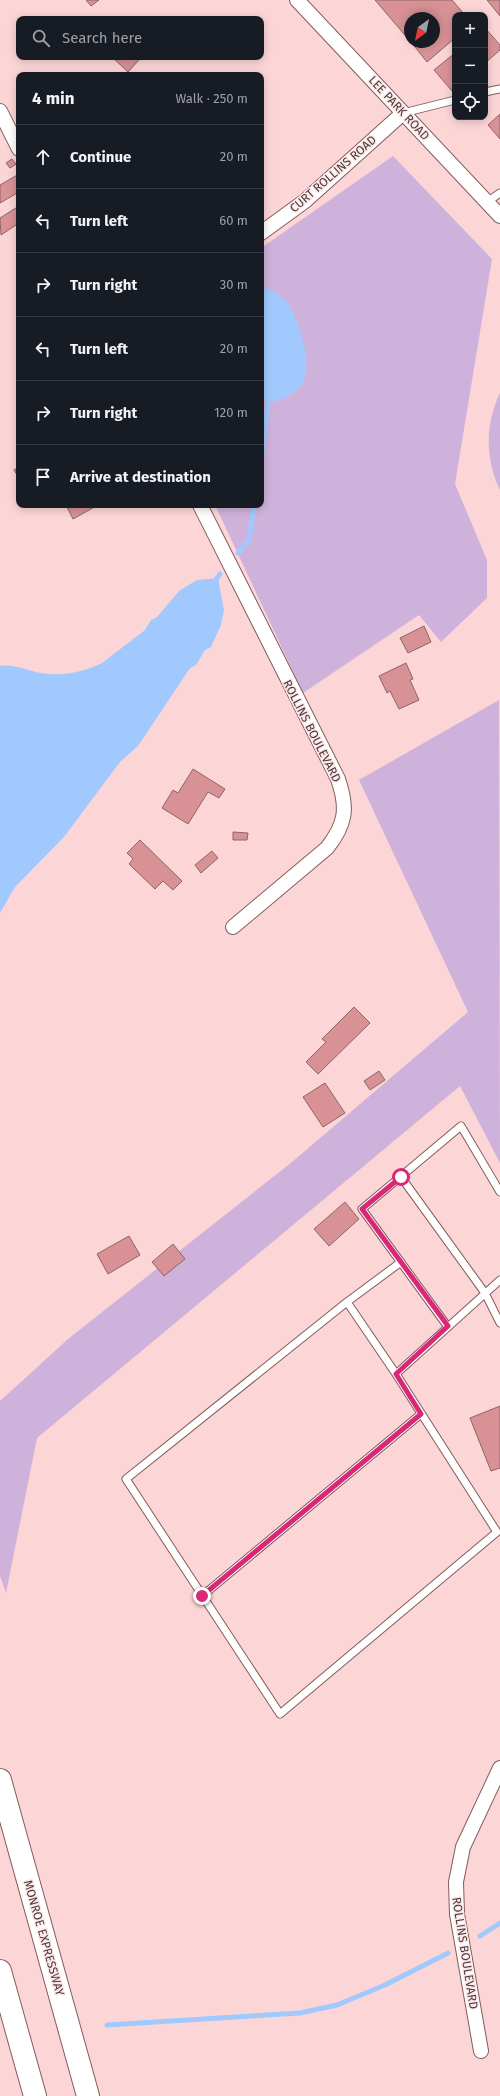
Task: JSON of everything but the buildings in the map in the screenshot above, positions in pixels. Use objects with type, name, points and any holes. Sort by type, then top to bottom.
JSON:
[{"type":"highway","name":"MONROE EXPRESSWAY","points":[[0,1780],[88,2096]]},
{"type":"highway","points":[[0,1971],[35,2096]]},
{"type":"street","name":"LEE PARK ROAD","points":[[298,0],[500,216]]},
{"type":"street","points":[[0,111],[16,143]]},
{"type":"street","name":"CURT ROLLINS ROAD","points":[[264,231],[304,201],[403,113]]},
{"type":"street","name":"ROLLINS BOULEVARD","points":[[202,508],[338,779],[343,795],[344,808],[342,824],[327,848],[233,927]]},
{"type":"street","name":"ROLLINS BOULEVARD","points":[[481,2051],[457,1914],[456,1882],[463,1847],[500,1768]]},
{"type":"lane","points":[[488,91],[500,89]]},
{"type":"lane","points":[[403,113],[452,101]]},
{"type":"lane","points":[[487,202],[500,194]]},
{"type":"lane","points":[[448,1326],[362,1209],[461,1126],[500,1192]]},
{"type":"lane","points":[[401,1177],[485,1293],[500,1323]]},
{"type":"lane","points":[[347,1302],[396,1374],[498,1531],[280,1714],[126,1479],[347,1302],[401,1262]]},
{"type":"lane","points":[[396,1374],[500,1280]]},
{"type":"lane","points":[[202,1596],[421,1414]]},
{"type":"shaded area","points":[[393,156],[492,259],[455,484],[487,560],[487,598],[441,642],[419,615],[303,693],[216,508],[264,508],[264,246]]},
{"type":"shaded area","points":[[500,393],[500,490],[495,478],[489,454],[489,429],[495,405]]},
{"type":"shaded area","points":[[499,700],[500,1163],[460,1086],[37,1438],[6,1593],[0,1576],[0,1401],[68,1339],[292,1162],[468,1012],[359,780]]},
{"type":"water","points":[[264,288],[282,297],[287,302],[296,320],[304,342],[306,354],[305,375],[299,388],[287,397],[268,404],[264,399]]},
{"type":"water","points":[[218,578],[224,610],[221,625],[211,647],[205,650],[196,665],[190,668],[138,746],[120,762],[64,837],[15,887],[0,913],[0,666],[14,666],[36,672],[61,674],[78,672],[102,663],[145,630],[151,620],[157,617],[180,590],[197,580]]},
{"type":"waterway","points":[[264,438],[268,404]]},
{"type":"waterway","points":[[238,553],[249,540],[254,508]]},
{"type":"waterway","points":[[214,582],[220,574]]},
{"type":"waterway","points":[[480,1936],[500,1923]]},
{"type":"waterway","points":[[107,2025],[300,2013],[337,2005],[385,1985],[448,1953]]},
{"type":"route","points":[[202,1596],[421,1414],[396,1374],[448,1326],[362,1209],[401,1177]]}]
